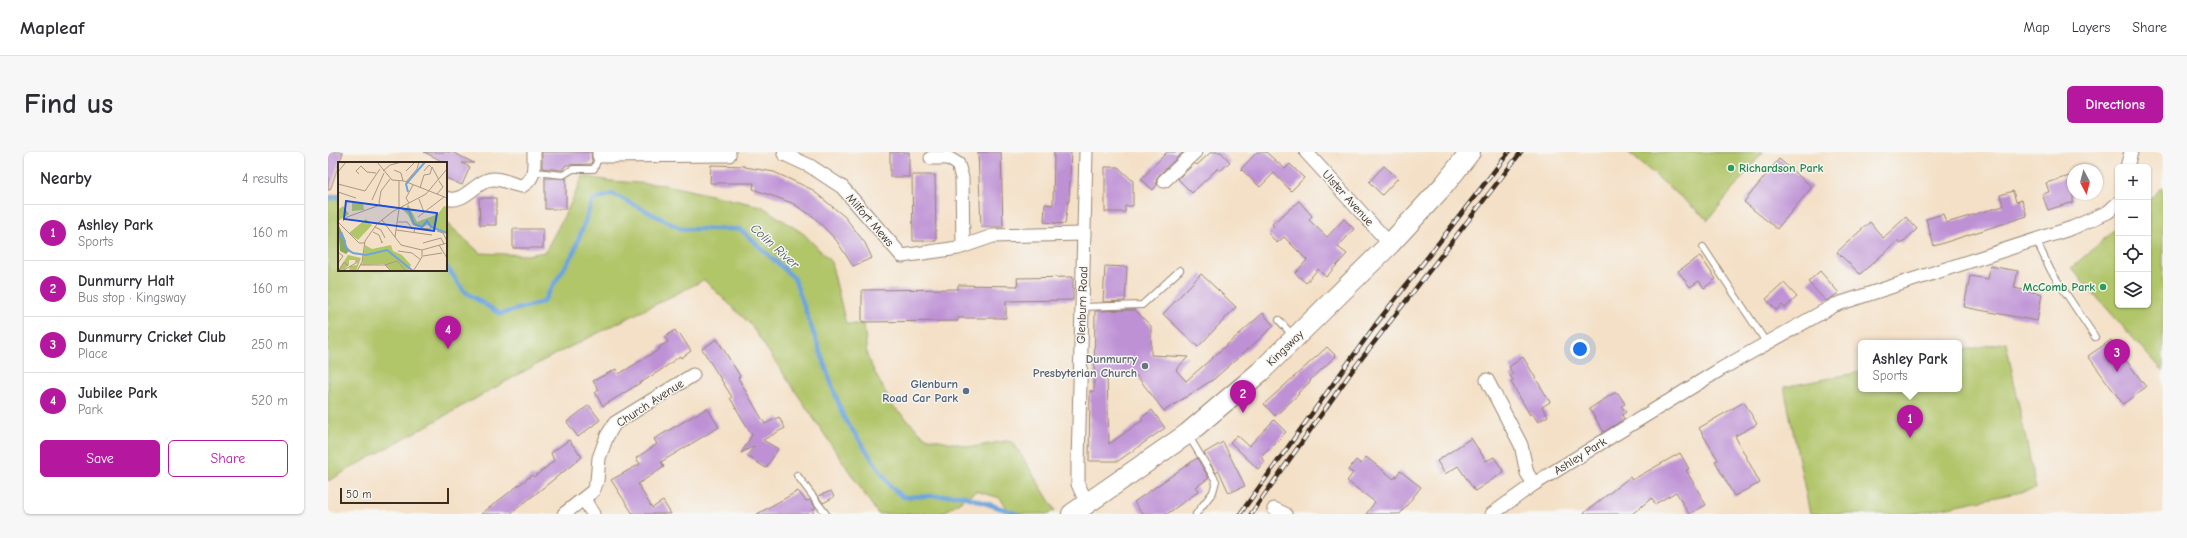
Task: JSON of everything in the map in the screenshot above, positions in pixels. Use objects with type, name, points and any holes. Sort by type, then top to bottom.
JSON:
[{"type":"main road","name":"Kingsway","points":[[1079,511],[1187,434],[1224,405],[1295,338],[1390,244],[1446,184],[1470,152]]},
{"type":"street","points":[[447,198],[450,200],[464,196],[482,181],[496,179],[522,186],[530,182],[535,172],[534,152]]},
{"type":"street","points":[[599,154],[729,155],[729,152]]},
{"type":"street","name":"Glenburn Road","points":[[1079,511],[1078,484],[1081,307],[1086,152]]},
{"type":"street","points":[[1164,181],[1195,152]]},
{"type":"street","name":"Ulster Avenue","points":[[1306,152],[1390,244]]},
{"type":"street","points":[[2128,164],[2131,152]]},
{"type":"street","name":"Milfort Mews","points":[[784,154],[810,166],[842,187],[902,256],[963,246],[993,236],[1084,234]]},
{"type":"street","points":[[931,158],[948,158],[958,164],[962,178],[963,246]]},
{"type":"street","name":"Ashley Park","points":[[1492,514],[1534,484],[1766,342],[1842,302],[2091,221],[2113,208]]},
{"type":"street","name":"Church Avenue","points":[[564,514],[593,491],[597,481],[599,458],[607,436],[615,423],[693,375]]},
{"type":"street","points":[[1487,380],[1521,445],[1527,473],[1534,484]]},
{"type":"street","points":[[584,499],[593,514]]},
{"type":"lane","points":[[535,172],[563,175],[573,169],[594,168],[599,154]]},
{"type":"lane","points":[[2036,240],[2051,270],[2095,337]]},
{"type":"lane","points":[[1703,247],[1766,342]]},
{"type":"lane","points":[[1081,307],[1142,305],[1180,270]]},
{"type":"lane","points":[[1279,320],[1295,338]]},
{"type":"lane","points":[[1187,434],[1216,481],[1213,492],[1196,514]]},
{"type":"lane","points":[[797,474],[826,514]]},
{"type":"green space","points":[[1628,152],[1763,152],[1708,220]]},
{"type":"green space","points":[[583,176],[610,181],[666,185],[761,206],[804,234],[831,262],[846,324],[864,324],[867,356],[893,406],[925,437],[972,447],[1006,441],[1013,442],[1055,510],[1049,514],[1011,514],[1000,498],[976,491],[941,514],[878,514],[750,324],[704,280],[548,358],[328,481],[328,196],[338,194],[338,271],[447,271],[447,223],[480,253],[527,255],[545,252],[571,203]]},
{"type":"green space","name":"McComb Park","points":[[2163,187],[2163,372],[2071,268],[2115,230],[2115,308],[2151,308],[2151,197]]},
{"type":"green space","points":[[2006,342],[2036,489],[1913,514],[1810,514],[1784,387],[1858,373],[1858,392],[1962,392],[1962,350]]},
{"type":"building","points":[[328,152],[343,152],[340,162],[338,162],[338,167],[330,190],[328,190]]},
{"type":"building","points":[[424,152],[452,152],[474,163],[462,163],[470,167],[462,185],[447,178],[447,162]]},
{"type":"building","points":[[542,152],[591,152],[592,161],[591,164],[566,165],[562,170],[542,168]]},
{"type":"building","points":[[890,152],[909,152],[909,177],[890,177]]},
{"type":"building","points":[[978,152],[1001,152],[1003,227],[981,227]]},
{"type":"building","points":[[1054,152],[1071,152],[1069,201],[1065,224],[1044,222],[1045,204],[1053,205]]},
{"type":"building","points":[[1167,152],[1183,152],[1159,175],[1156,179],[1157,185],[1153,190],[1141,179]]},
{"type":"building","points":[[1211,152],[1221,152],[1230,162],[1220,171],[1218,168],[1192,193],[1178,179],[1195,163],[1197,165]]},
{"type":"building","points":[[1257,152],[1266,152],[1285,169],[1290,164],[1304,178],[1291,191],[1274,173],[1260,187],[1241,169]]},
{"type":"building","points":[[1779,159],[1812,187],[1777,229],[1744,202]]},
{"type":"building","points":[[711,165],[745,166],[774,172],[811,189],[845,217],[865,243],[872,258],[853,266],[836,240],[814,217],[792,203],[753,189],[754,183],[710,183]]},
{"type":"building","points":[[1384,166],[1398,178],[1382,195],[1369,182]]},
{"type":"building","points":[[1105,167],[1118,167],[1133,181],[1133,206],[1125,206],[1125,212],[1105,212]]},
{"type":"building","points":[[912,175],[935,175],[936,241],[913,241]]},
{"type":"building","points":[[2067,177],[2067,200],[2073,200],[2073,202],[2048,210],[2042,194],[2049,192],[2046,183]]},
{"type":"building","points":[[545,178],[566,178],[566,209],[545,209]]},
{"type":"building","points":[[2013,191],[2016,202],[2022,200],[2027,216],[1934,246],[1926,219],[1943,214],[1946,223],[2003,206],[2000,195]]},
{"type":"building","points":[[479,198],[496,198],[496,225],[480,225]]},
{"type":"building","points":[[1299,201],[1312,216],[1309,220],[1327,237],[1344,219],[1354,229],[1338,247],[1347,254],[1326,277],[1318,269],[1306,283],[1295,273],[1307,260],[1284,237],[1277,243],[1268,233],[1274,227],[1272,224]]},
{"type":"building","points":[[1906,217],[1917,229],[1901,244],[1898,241],[1860,274],[1837,252],[1870,222],[1883,238]]},
{"type":"building","points":[[513,229],[543,229],[543,248],[513,248]]},
{"type":"building","points":[[1700,256],[1716,279],[1704,288],[1699,281],[1690,287],[1678,271]]},
{"type":"building","points":[[1105,266],[1127,267],[1125,301],[1103,302]]},
{"type":"building","points":[[1990,266],[2018,271],[2014,288],[2042,294],[2037,321],[1964,307],[1970,276],[1988,279]]},
{"type":"building","points":[[1820,271],[1839,293],[1826,301],[1808,282]]},
{"type":"building","points":[[1201,274],[1236,307],[1198,347],[1163,314]]},
{"type":"building","points":[[1073,277],[1073,300],[1006,301],[1006,318],[958,318],[958,321],[862,322],[862,290],[958,289],[958,285],[1018,286],[1017,278]]},
{"type":"building","points":[[1784,283],[1797,297],[1785,308],[1782,305],[1776,310],[1766,299]]},
{"type":"building","points":[[1135,310],[1151,326],[1151,355],[1188,357],[1176,370],[1186,381],[1263,313],[1274,326],[1214,379],[1164,411],[1137,376],[1107,376],[1109,444],[1143,420],[1141,418],[1152,410],[1165,428],[1118,461],[1089,461],[1090,391],[1094,391],[1095,311]]},
{"type":"building","points":[[675,330],[678,335],[680,334],[691,351],[681,358],[680,356],[661,370],[603,406],[595,393],[599,390],[593,381],[616,369],[619,374],[660,349],[659,347],[668,342],[665,337]]},
{"type":"building","points":[[717,339],[740,376],[738,378],[765,424],[779,417],[785,428],[763,440],[778,449],[766,468],[747,456],[754,446],[741,453],[752,435],[730,398],[732,397],[702,349]]},
{"type":"building","points":[[2111,340],[2146,387],[2123,404],[2088,356]]},
{"type":"building","points":[[1327,347],[1336,356],[1275,416],[1264,404]]},
{"type":"building","points":[[1523,357],[1550,402],[1542,407],[1548,416],[1538,422],[1532,413],[1530,415],[1511,382],[1514,381],[1510,376],[1513,374],[1509,367]]},
{"type":"building","points":[[1614,393],[1618,393],[1625,404],[1621,406],[1626,412],[1622,415],[1624,419],[1604,432],[1589,409]]},
{"type":"building","points":[[1744,402],[1757,424],[1735,436],[1760,483],[1734,496],[1715,461],[1718,460],[1699,428]]},
{"type":"building","points":[[589,405],[600,420],[578,437],[567,422]]},
{"type":"building","points":[[707,408],[719,427],[661,462],[664,467],[638,484],[652,508],[663,501],[671,514],[633,514],[611,480],[640,464],[636,458],[657,444],[654,439]]},
{"type":"building","points":[[1274,420],[1286,432],[1261,457],[1265,461],[1258,469],[1230,442],[1237,435],[1249,446]]},
{"type":"building","points":[[1471,438],[1486,461],[1494,457],[1504,472],[1475,491],[1458,466],[1445,474],[1437,461]]},
{"type":"building","points":[[569,440],[582,457],[510,514],[481,514],[532,475],[534,477],[554,461],[551,453]]},
{"type":"building","points":[[1223,442],[1245,486],[1229,493],[1219,471],[1216,473],[1204,453]]},
{"type":"building","points":[[1680,453],[1689,469],[1686,470],[1706,505],[1689,514],[1676,492],[1655,504],[1652,498],[1632,514],[1583,514],[1630,477],[1632,480]]},
{"type":"building","points":[[1366,457],[1394,479],[1400,471],[1421,487],[1400,514],[1366,514],[1375,502],[1347,481],[1353,473],[1348,470],[1356,460],[1361,464]]},
{"type":"building","points":[[1197,458],[1209,478],[1196,487],[1199,491],[1167,514],[1142,514],[1134,502]]},
{"type":"building","points":[[798,491],[806,501],[810,500],[816,508],[812,510],[814,514],[757,514]]},
{"type":"building","points":[[831,491],[834,497],[823,503],[818,496]]},
{"type":"waterway","name":"Colin River","points":[[447,267],[464,291],[500,314],[543,302],[573,254],[593,200],[613,194],[682,229],[740,229],[794,278],[843,416],[891,487],[903,497],[961,495],[1018,514]]},
{"type":"waterway","name":"Colin River","points":[[328,199],[338,197]]},
{"type":"railway","points":[[1240,514],[1376,324],[1509,152]]},
{"type":"railway","points":[[1251,514],[1352,371],[1521,152]]},
{"type":"place","name":"Richardson Park","points":[[1731,168]]},
{"type":"place","name":"McComb Park","points":[[2103,287]]},
{"type":"place","name":"Jubilee Park","points":[[448,349]]},
{"type":"place","name":"Dunmurry Presbyterian Church","points":[[1145,366]]},
{"type":"place","name":"Dunmurry Cricket Club","points":[[2117,372]]},
{"type":"place","name":"Glenburn Road Car Park","points":[[966,391]]},
{"type":"place","name":"Dunmurry Halt","points":[[1243,413]]},
{"type":"place","name":"Ashley Park","points":[[1910,438]]}]
